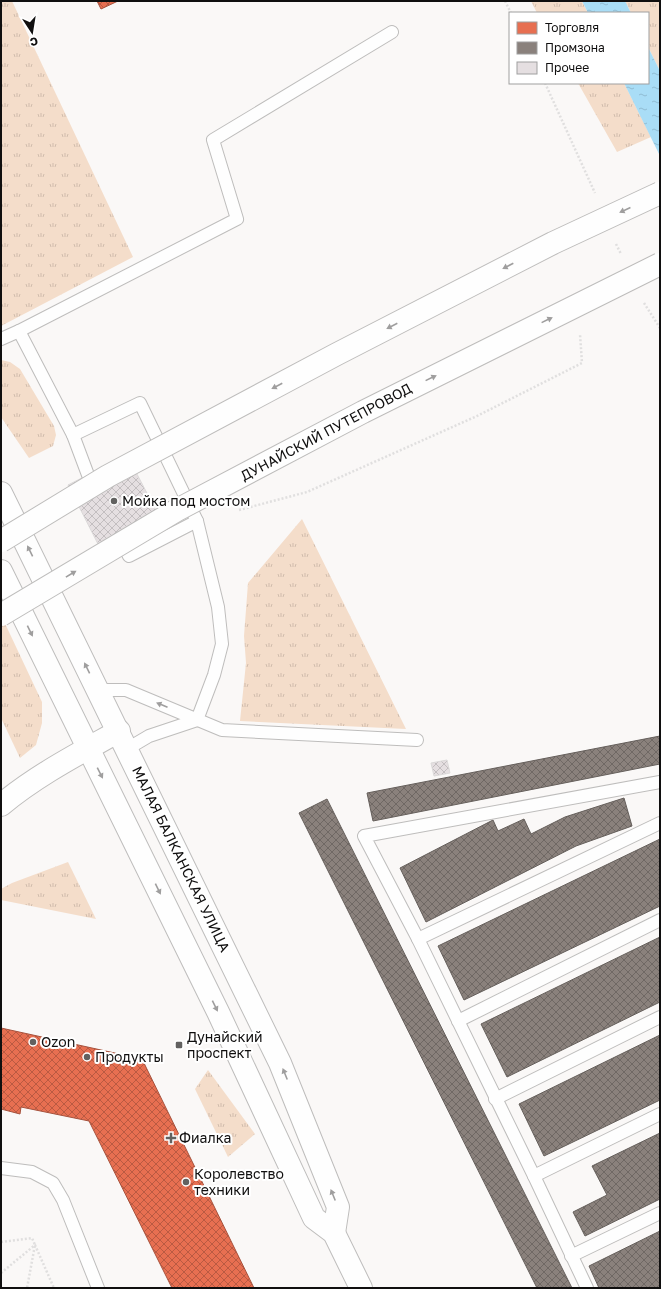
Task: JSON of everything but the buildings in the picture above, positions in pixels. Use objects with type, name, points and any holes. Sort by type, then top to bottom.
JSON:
[{"type":"street","points":[[1,541],[108,476],[337,354],[553,243],[660,194]]},
{"type":"street","name":"ДУНАЙСКИЙ ПУТЕПРОВОД","points":[[1,615],[177,510],[349,419],[660,264]]},
{"type":"street","name":"МАЛАЯ БАЛКАНСКАЯ УЛИЦА","points":[[1,493],[280,1063],[338,1207],[334,1233]]},
{"type":"street","points":[[1,571],[87,749],[218,1012],[314,1218],[334,1233],[361,1288]]},
{"type":"street","points":[[1,805],[28,784],[87,749],[123,740]]},
{"type":"lane","points":[[1,339],[237,219],[213,140],[392,32]]},
{"type":"lane","points":[[19,331],[73,435],[88,475]]},
{"type":"lane","points":[[73,435],[140,403],[197,522],[218,607],[222,644],[214,676],[198,720]]},
{"type":"lane","points":[[120,538],[129,556],[197,522]]},
{"type":"lane","points":[[98,690],[126,690],[222,730],[417,740]]},
{"type":"lane","points":[[123,740],[149,736],[198,720]]},
{"type":"lane","points":[[587,1288],[418,939],[364,836],[660,782]]},
{"type":"lane","points":[[418,939],[660,823]]},
{"type":"lane","points":[[458,1021],[660,920]]},
{"type":"lane","points":[[495,1099],[660,1018]]},
{"type":"lane","points":[[534,1176],[660,1114]]},
{"type":"lane","points":[[1,1168],[32,1172],[53,1183],[63,1200],[98,1288]]},
{"type":"lane","points":[[571,1256],[660,1213]]},
{"type":"path","points":[[505,1],[510,12]]},
{"type":"path","points":[[197,522],[307,492],[477,416],[545,382],[582,363],[579,330]]},
{"type":"path","points":[[1,1242],[32,1238],[54,1288]]},
{"type":"path","points":[[1,1272],[35,1245]]},
{"type":"path","points":[[27,1288],[35,1245]]},
{"type":"green space","points":[[1,1],[12,1],[133,257],[1,326]]},
{"type":"green space","points":[[531,1],[582,1],[588,12],[536,12]]},
{"type":"green space","points":[[625,1],[660,1],[660,71],[649,49],[649,12],[630,12]]},
{"type":"green space","points":[[579,84],[624,84],[651,137],[617,152]]},
{"type":"green space","points":[[1,360],[10,362],[20,369],[54,426],[56,435],[53,446],[29,458],[1,417]]},
{"type":"green space","points":[[302,519],[406,729],[240,721],[246,663],[244,636],[248,583]]},
{"type":"green space","points":[[1,615],[42,702],[42,723],[36,745],[20,758],[1,718]]},
{"type":"green space","points":[[68,862],[96,919],[1,900],[1,889],[12,883]]},
{"type":"green space","points":[[208,1070],[255,1134],[228,1157],[195,1089]]},
{"type":"water","points":[[582,1],[625,1],[630,12],[588,12]]},
{"type":"water","points":[[649,49],[660,71],[660,156],[624,84],[649,84]]},
{"type":"place","name":"Мойка под мостом","points":[[114,501]]},
{"type":"place","name":"Ozon","points":[[33,1042]]},
{"type":"place","name":"Дунайский проспект","points":[[179,1045]]},
{"type":"place","name":"Продукты","points":[[87,1057]]},
{"type":"place","name":"Фиалка","points":[[171,1138]]},
{"type":"place","name":"Королевство техники","points":[[186,1182]]}]
